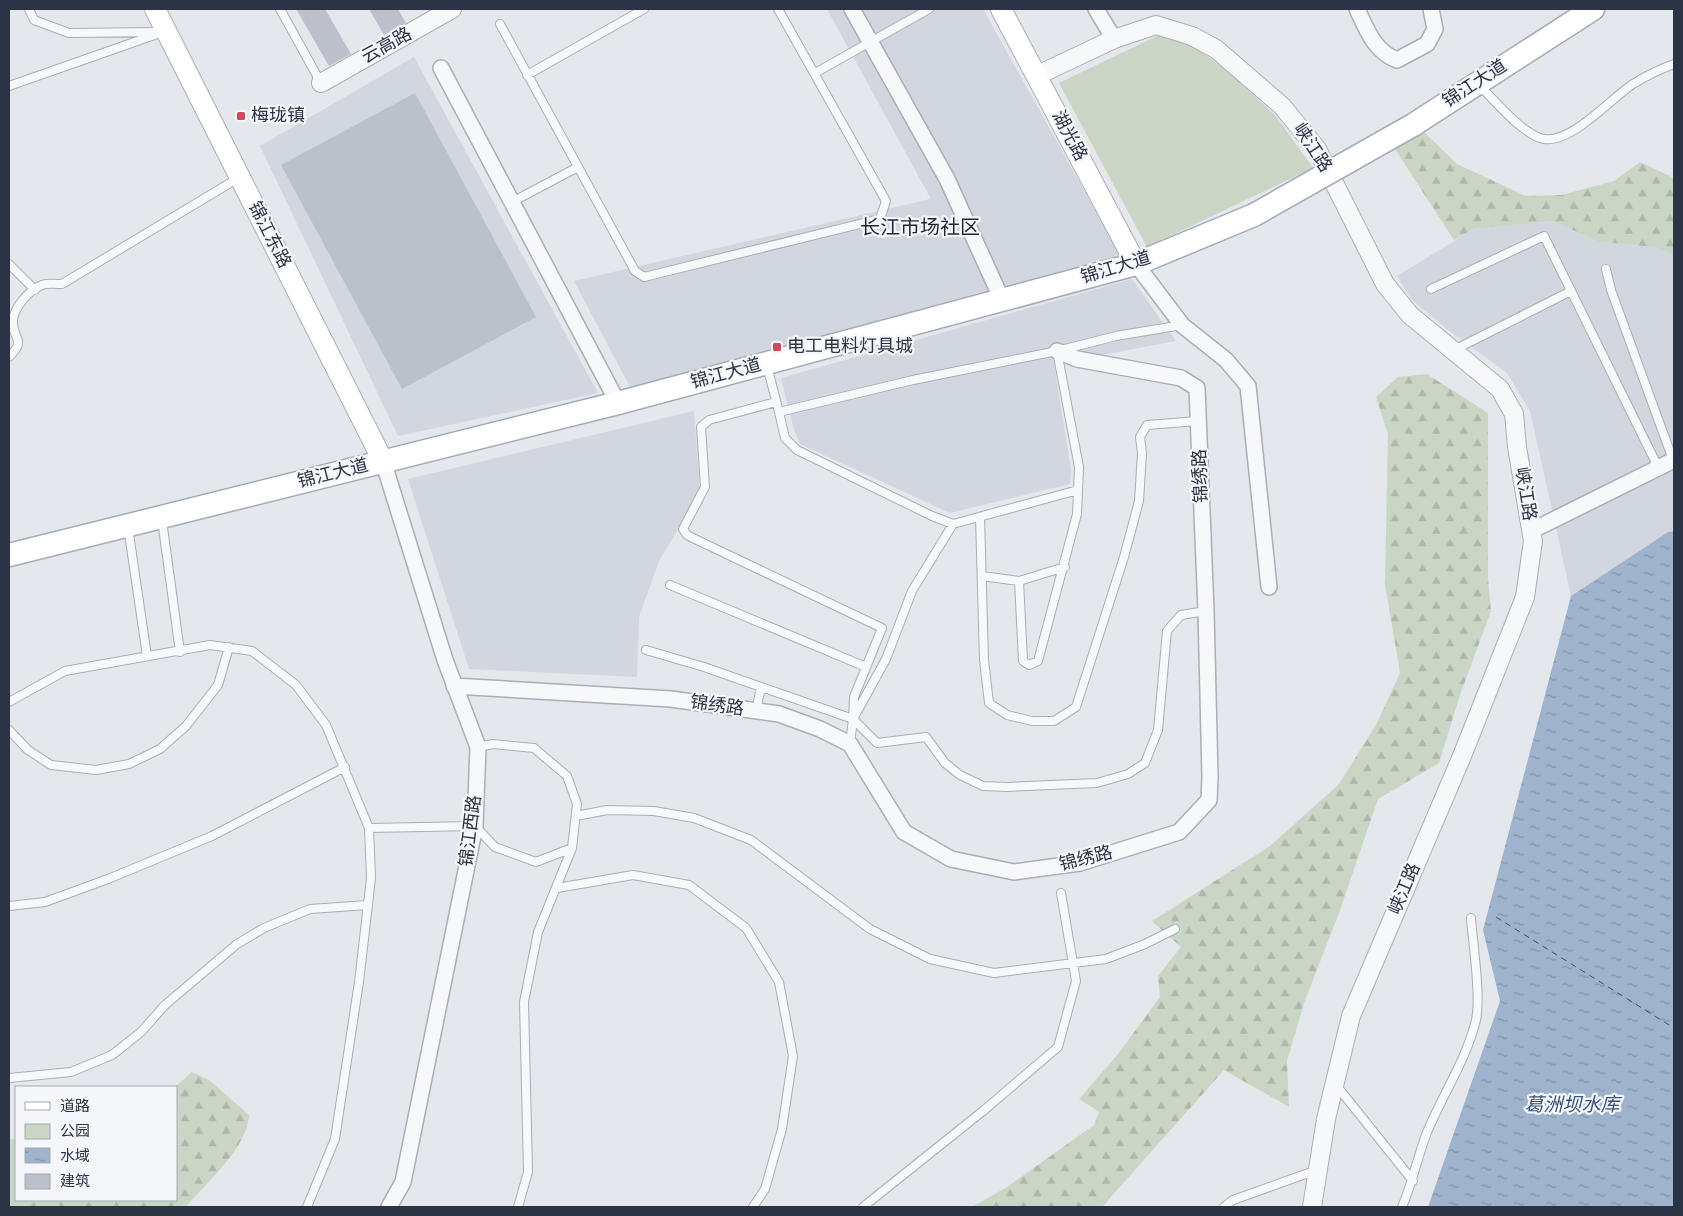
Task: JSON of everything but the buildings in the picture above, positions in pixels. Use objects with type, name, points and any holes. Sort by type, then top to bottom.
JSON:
[{"type":"main road","name":"锦江东路","points":[[155,9],[383,461]]},
{"type":"main road","name":"湖光路","points":[[1000,9],[1038,75],[1136,264]]},
{"type":"main road","name":"锦江大道","points":[[9,555],[618,403],[1136,264],[1254,215],[1413,125],[1593,9]]},
{"type":"street","name":"云高路","points":[[321,83],[452,9]]},
{"type":"street","points":[[852,9],[947,179],[1002,300]]},
{"type":"street","points":[[1096,9],[1114,39]]},
{"type":"street","points":[[1357,9],[1376,47],[1386,56],[1396,60],[1427,44],[1435,29],[1431,9]]},
{"type":"street","name":"峡江路","points":[[1038,75],[1114,39],[1156,25],[1192,36],[1216,49],[1238,66],[1282,106],[1317,149],[1385,284],[1410,315],[1500,389],[1514,414],[1517,448],[1533,541],[1525,598],[1462,756],[1351,1016],[1335,1083],[1312,1207]]},
{"type":"street","points":[[441,68],[618,403]]},
{"type":"street","points":[[1136,264],[1182,325],[1226,360],[1248,386],[1269,587]]},
{"type":"street","name":"锦绣路","points":[[454,686],[671,699],[779,714],[820,729],[850,744],[904,832],[952,859],[1014,872],[1080,863],[1179,832],[1209,800],[1206,611],[1197,388],[1182,378],[1077,359],[1057,352]]},
{"type":"street","points":[[1531,531],[1674,460]]},
{"type":"street","name":"锦江西路","points":[[383,461],[454,686],[478,747],[475,826],[403,1182],[389,1207]]},
{"type":"lane","points":[[29,9],[34,20],[69,33],[166,32]]},
{"type":"lane","points":[[280,9],[321,83]]},
{"type":"lane","points":[[527,75],[644,9]]},
{"type":"lane","points":[[500,24],[635,271],[644,277],[880,219],[886,201],[778,9]]},
{"type":"lane","points":[[815,73],[929,9]]},
{"type":"lane","points":[[9,86],[166,32]]},
{"type":"lane","points":[[1477,83],[1515,121],[1540,138],[1554,140],[1577,128],[1632,85],[1674,64]]},
{"type":"lane","points":[[512,202],[578,167]]},
{"type":"lane","points":[[9,357],[17,350],[19,337],[12,325],[14,312],[35,290],[42,285],[62,284],[240,177]]},
{"type":"lane","points":[[1431,289],[1544,236],[1658,467]]},
{"type":"lane","points":[[9,264],[35,290]]},
{"type":"lane","points":[[1606,269],[1674,460]]},
{"type":"lane","points":[[1454,350],[1571,291]]},
{"type":"lane","points":[[779,412],[913,380],[1057,352],[1116,336],[1182,325]]},
{"type":"lane","points":[[1019,581],[1023,661],[1029,665],[1038,661],[1065,567],[1077,514],[1079,467],[1057,352]]},
{"type":"lane","points":[[766,363],[785,438],[797,450],[932,516],[953,524],[1078,490]]},
{"type":"lane","points":[[776,402],[709,420],[702,427],[705,487],[683,529],[687,535],[697,540],[882,628],[854,697],[850,744]]},
{"type":"lane","points":[[980,517],[985,669],[989,703],[1007,715],[1032,720],[1054,721],[1076,707],[1124,557],[1140,501],[1142,453],[1140,436],[1147,425],[1198,421]]},
{"type":"lane","points":[[161,517],[180,652]]},
{"type":"lane","points":[[853,719],[886,659],[912,591],[953,524]]},
{"type":"lane","points":[[128,525],[147,656]]},
{"type":"lane","points":[[982,576],[1019,581],[1065,567]]},
{"type":"lane","points":[[670,585],[866,667]]},
{"type":"lane","points":[[646,650],[853,719],[877,743],[926,737],[945,763],[960,775],[984,786],[1007,787],[1097,783],[1128,774],[1145,763],[1158,730],[1167,630],[1182,615],[1206,611]]},
{"type":"lane","points":[[9,701],[65,671],[180,652],[210,645],[252,651],[296,684],[326,725],[369,828],[371,878],[359,982],[335,1139],[307,1207]]},
{"type":"lane","points":[[9,730],[28,750],[50,765],[96,770],[129,764],[160,749],[186,726],[218,685],[229,647]]},
{"type":"lane","points":[[756,711],[761,687]]},
{"type":"lane","points":[[478,747],[493,744],[534,748],[567,776],[577,804],[572,848],[538,932],[524,1002],[528,1172],[518,1207]]},
{"type":"lane","points":[[9,906],[45,902],[108,880],[212,836],[345,767]]},
{"type":"lane","points":[[576,816],[607,810],[654,811],[694,818],[751,840],[870,929],[930,960],[994,973],[1106,959],[1145,944],[1175,929]]},
{"type":"lane","points":[[369,828],[475,826],[495,847],[536,862],[572,848]]},
{"type":"lane","points":[[557,888],[633,875],[689,885],[746,928],[779,982],[792,1056],[782,1129],[765,1189],[753,1207]]},
{"type":"lane","points":[[863,1207],[983,1111],[1058,1047],[1076,981],[1061,893]]},
{"type":"lane","points":[[9,1078],[71,1072],[112,1055],[141,1032],[165,1005],[237,944],[264,928],[310,910],[368,905]]},
{"type":"lane","points":[[1402,1207],[1413,1181],[1426,1136],[1464,1053],[1476,1019],[1476,973],[1471,918]]},
{"type":"lane","points":[[1335,1083],[1413,1181]]},
{"type":"lane","points":[[1224,1207],[1233,1200],[1318,1169]]},
{"type":"shaded area","points":[[827,9],[983,9],[1121,257],[978,298],[630,387],[574,281],[931,199]]},
{"type":"shaded area","points":[[414,57],[598,393],[398,436],[260,146]]},
{"type":"shaded area","points":[[1553,221],[1599,242],[1656,247],[1674,256],[1674,531],[1668,532],[1571,596],[1530,411],[1507,373],[1448,330],[1411,299],[1397,276],[1474,229]]},
{"type":"shaded area","points":[[1132,279],[1176,341],[1054,364],[1071,470],[1070,484],[950,513],[800,444],[794,430],[781,378]]},
{"type":"shaded area","points":[[694,411],[700,493],[659,561],[639,617],[637,677],[469,669],[408,479]]},
{"type":"green space","points":[[1161,34],[1192,45],[1226,70],[1275,115],[1313,168],[1147,247],[1059,83]]},
{"type":"green space","points":[[1423,131],[1457,164],[1526,196],[1562,195],[1614,181],[1640,162],[1674,178],[1674,256],[1656,247],[1599,242],[1553,221],[1474,229],[1454,240],[1393,146]]},
{"type":"green space","points":[[1427,374],[1488,413],[1488,579],[1491,611],[1460,695],[1439,763],[1378,799],[1339,913],[1304,1003],[1287,1061],[1289,1107],[1224,1070],[1102,1207],[972,1207],[1007,1187],[1094,1125],[1099,1112],[1079,1099],[1118,1054],[1160,997],[1158,976],[1181,947],[1152,921],[1270,846],[1339,784],[1376,725],[1400,673],[1385,584],[1388,434],[1376,397],[1398,377]]},
{"type":"green space","points":[[192,1072],[209,1080],[249,1115],[242,1140],[234,1152],[186,1207],[9,1207],[9,1138],[15,1140],[15,1201],[178,1201],[178,1086],[176,1086]]},
{"type":"water","name":"葛洲坝水库","points":[[1674,531],[1674,1207],[1428,1207],[1500,1001],[1483,930],[1571,596],[1668,532]]},
{"type":"ferry route","points":[[1496,917],[1674,1028]]},
{"type":"place","name":"梅珑镇","points":[[241,116]]},
{"type":"place","name":"电工电料灯具城","points":[[777,347]]},
{"type":"district","name":"长江市场社区","points":[[920,228]]}]
